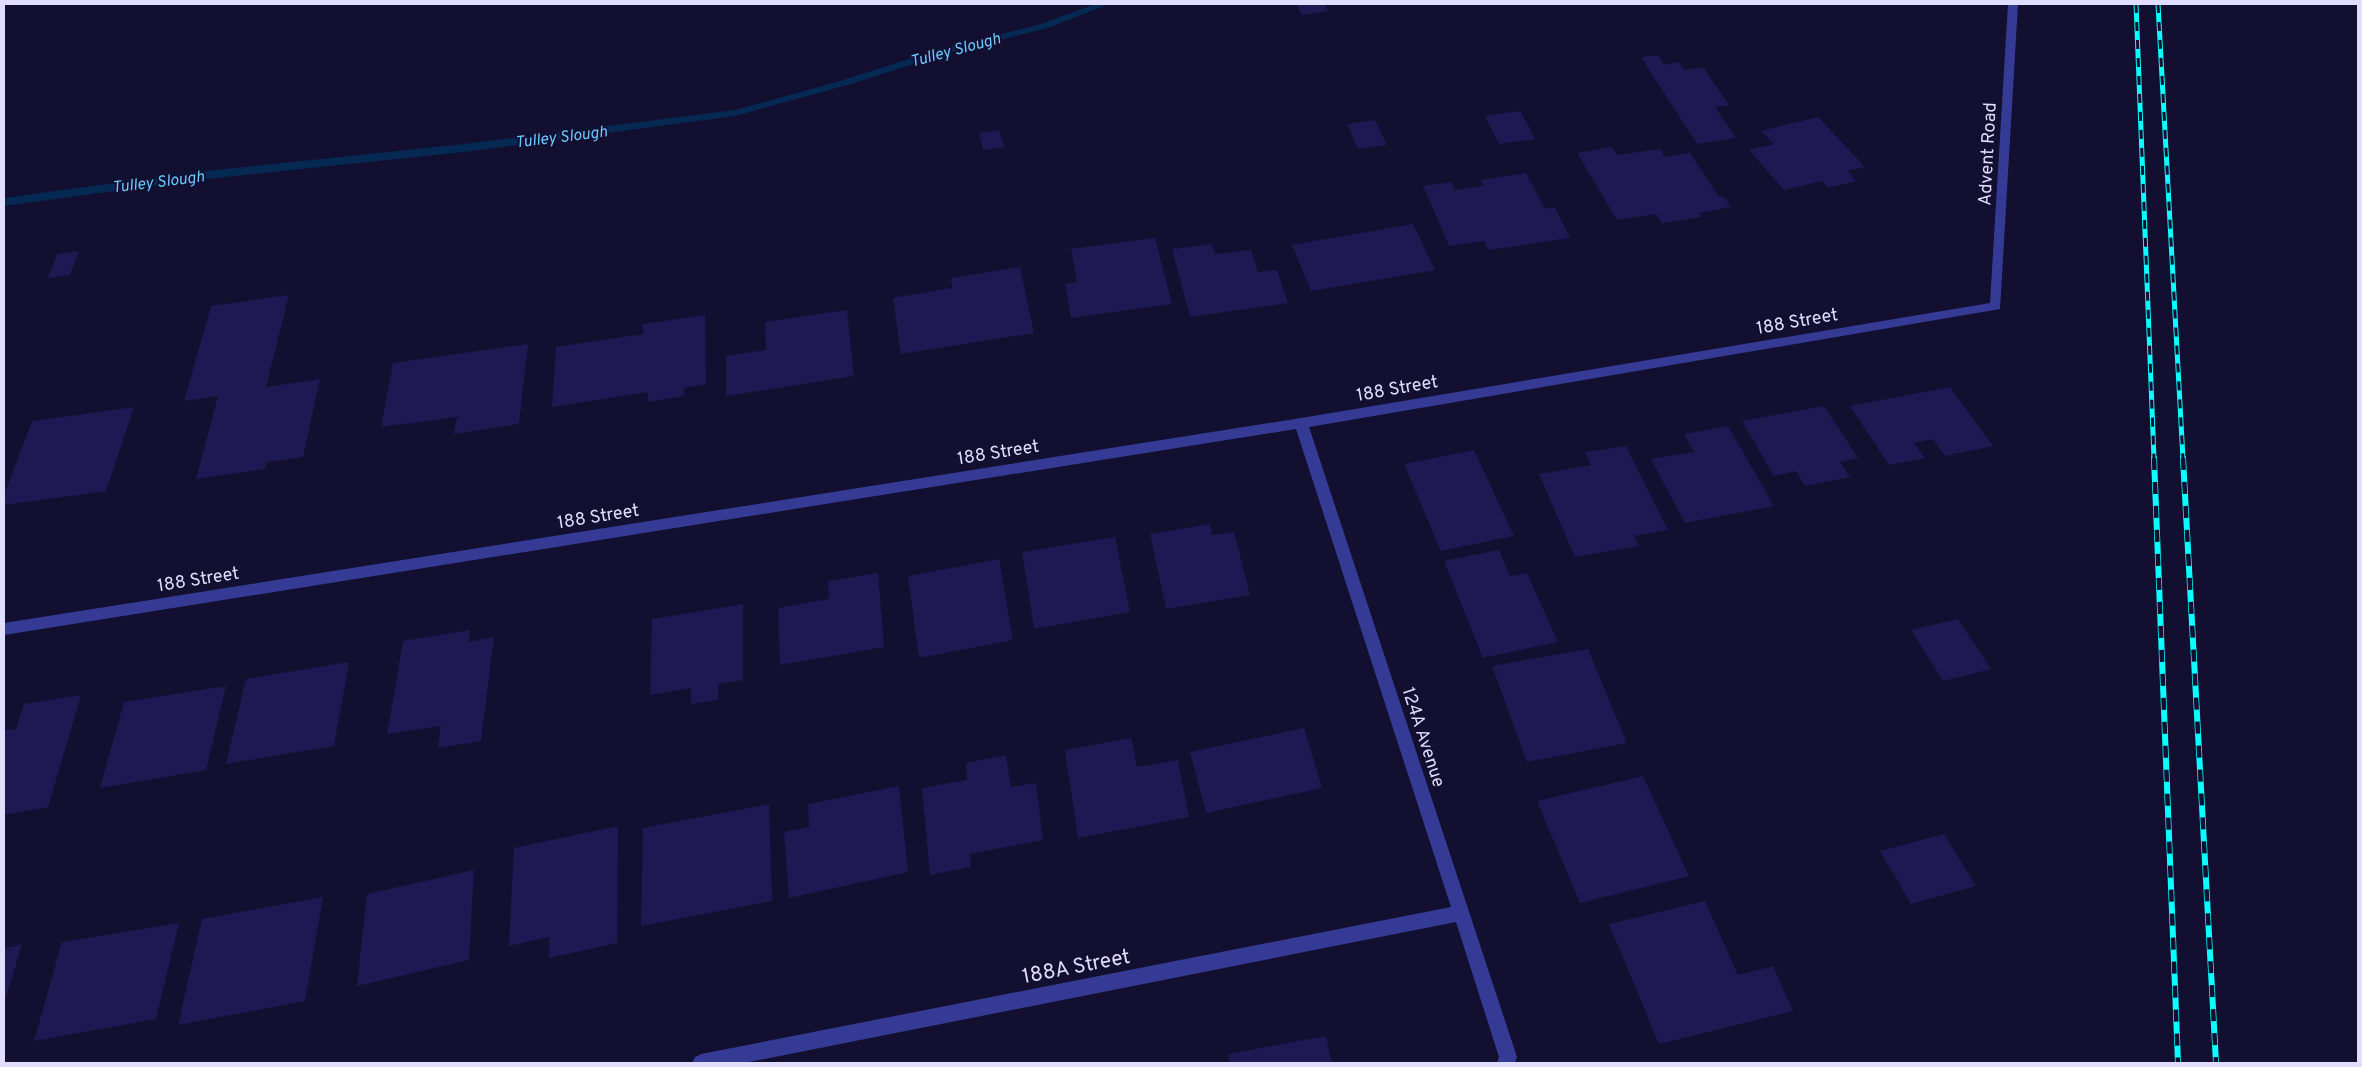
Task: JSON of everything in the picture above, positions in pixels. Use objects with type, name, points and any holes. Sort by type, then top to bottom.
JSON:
[{"type":"street","name":"Advent Road","points":[[1996,306],[2014,4]]},
{"type":"street","name":"188 Street","points":[[4,629],[1301,423],[1996,306]]},
{"type":"street","name":"124A Avenue","points":[[1301,423],[1508,1057],[1506,1063]]},
{"type":"street","name":"188A Street","points":[[701,1063],[1460,913]]},
{"type":"building","points":[[1297,4],[1324,4],[1328,11],[1302,15]]},
{"type":"building","points":[[1658,55],[1664,65],[1679,62],[1684,70],[1703,67],[1729,105],[1715,107],[1736,138],[1697,144],[1641,57]]},
{"type":"building","points":[[1520,111],[1535,139],[1499,144],[1485,116]]},
{"type":"building","points":[[1818,117],[1865,167],[1848,171],[1856,181],[1828,188],[1822,181],[1784,190],[1749,150],[1774,144],[1761,131]]},
{"type":"building","points":[[1375,120],[1387,145],[1358,149],[1347,124]]},
{"type":"building","points":[[999,130],[1004,147],[983,150],[979,133]]},
{"type":"building","points":[[1612,147],[1617,155],[1660,149],[1665,157],[1690,153],[1719,197],[1724,197],[1731,207],[1699,213],[1702,217],[1662,223],[1656,214],[1617,220],[1577,153]]},
{"type":"building","points":[[1526,173],[1545,209],[1555,207],[1570,238],[1488,250],[1484,241],[1449,246],[1423,186],[1451,182],[1455,190],[1484,186],[1480,180]]},
{"type":"building","points":[[1413,224],[1435,270],[1311,291],[1292,245]]},
{"type":"building","points":[[1155,238],[1172,304],[1071,318],[1065,284],[1077,282],[1071,249]]},
{"type":"building","points":[[1212,244],[1215,254],[1251,250],[1258,272],[1277,270],[1288,303],[1190,317],[1172,249]]},
{"type":"building","points":[[79,251],[70,275],[48,278],[57,254]]},
{"type":"building","points":[[1020,267],[1034,333],[901,354],[893,298],[952,288],[951,278]]},
{"type":"building","points":[[289,295],[266,387],[320,379],[303,457],[267,462],[265,469],[196,479],[218,396],[184,401],[211,306]]},
{"type":"building","points":[[847,310],[854,376],[726,396],[726,356],[766,350],[765,322]]},
{"type":"building","points":[[705,315],[706,384],[684,388],[684,396],[648,402],[648,392],[552,407],[556,347],[643,334],[643,324]]},
{"type":"building","points":[[528,344],[519,424],[454,434],[457,417],[381,427],[393,363]]},
{"type":"building","points":[[1950,387],[1993,446],[1945,456],[1933,439],[1914,443],[1925,458],[1889,465],[1850,406]]},
{"type":"building","points":[[1824,406],[1858,458],[1840,462],[1850,477],[1805,486],[1796,471],[1774,476],[1742,421]]},
{"type":"building","points":[[134,407],[106,491],[4,505],[4,495],[32,421]]},
{"type":"building","points":[[1728,426],[1774,506],[1685,523],[1651,459],[1694,452],[1684,434]]},
{"type":"building","points":[[1626,446],[1668,530],[1634,536],[1639,546],[1575,557],[1539,474],[1591,465],[1585,452]]},
{"type":"building","points":[[1474,450],[1514,536],[1441,551],[1404,464]]},
{"type":"building","points":[[1210,524],[1212,535],[1234,532],[1250,595],[1166,609],[1150,534]]},
{"type":"building","points":[[1115,537],[1130,612],[1034,629],[1022,552]]},
{"type":"building","points":[[1499,550],[1510,576],[1527,573],[1558,642],[1483,658],[1444,561]]},
{"type":"building","points":[[999,559],[1013,640],[919,658],[908,576]]},
{"type":"building","points":[[878,573],[884,647],[780,665],[778,608],[829,599],[828,581]]},
{"type":"building","points":[[743,604],[743,680],[718,684],[718,700],[691,704],[691,688],[650,695],[652,619]]},
{"type":"building","points":[[1958,619],[1991,669],[1943,681],[1911,630]]},
{"type":"building","points":[[470,630],[468,642],[494,637],[481,741],[438,748],[441,726],[387,734],[403,641]]},
{"type":"building","points":[[1588,649],[1627,743],[1527,762],[1492,666]]},
{"type":"building","points":[[349,662],[334,746],[226,764],[246,679]]},
{"type":"building","points":[[226,686],[206,770],[100,788],[124,702]]},
{"type":"building","points":[[81,695],[48,807],[4,815],[4,730],[16,729],[24,704]]},
{"type":"building","points":[[1304,728],[1322,788],[1206,813],[1190,752]]},
{"type":"building","points":[[1131,738],[1137,767],[1178,760],[1189,817],[1078,838],[1065,750]]},
{"type":"building","points":[[1006,755],[1011,787],[1036,783],[1043,840],[970,854],[971,867],[930,875],[922,788],[967,780],[966,763]]},
{"type":"building","points":[[1643,776],[1689,876],[1580,903],[1537,801]]},
{"type":"building","points":[[899,786],[908,872],[789,898],[784,832],[809,827],[808,804]]},
{"type":"building","points":[[769,804],[772,901],[641,926],[643,828]]},
{"type":"building","points":[[618,826],[617,943],[549,958],[549,937],[509,946],[514,848]]},
{"type":"building","points":[[1944,834],[1976,886],[1911,904],[1880,851]]},
{"type":"building","points":[[474,870],[469,960],[357,986],[367,894]]},
{"type":"building","points":[[323,897],[305,1001],[178,1025],[202,919]]},
{"type":"building","points":[[1705,901],[1738,975],[1773,966],[1793,1011],[1659,1044],[1609,924]]},
{"type":"building","points":[[179,923],[156,1019],[34,1041],[62,942]]},
{"type":"building","points":[[22,944],[4,1004],[4,948]]},
{"type":"building","points":[[1326,1036],[1332,1063],[1230,1063],[1228,1054]]},
{"type":"waterway","name":"Tulley Slough","points":[[4,202],[188,177],[464,148],[735,113],[844,83],[944,51],[1044,26],[1104,4]]},
{"type":"railway","points":[[2136,4],[2154,459]]},
{"type":"railway","points":[[2158,4],[2183,459]]},
{"type":"railway","points":[[2154,458],[2178,1063]]},
{"type":"railway","points":[[2183,458],[2216,1063]]}]
